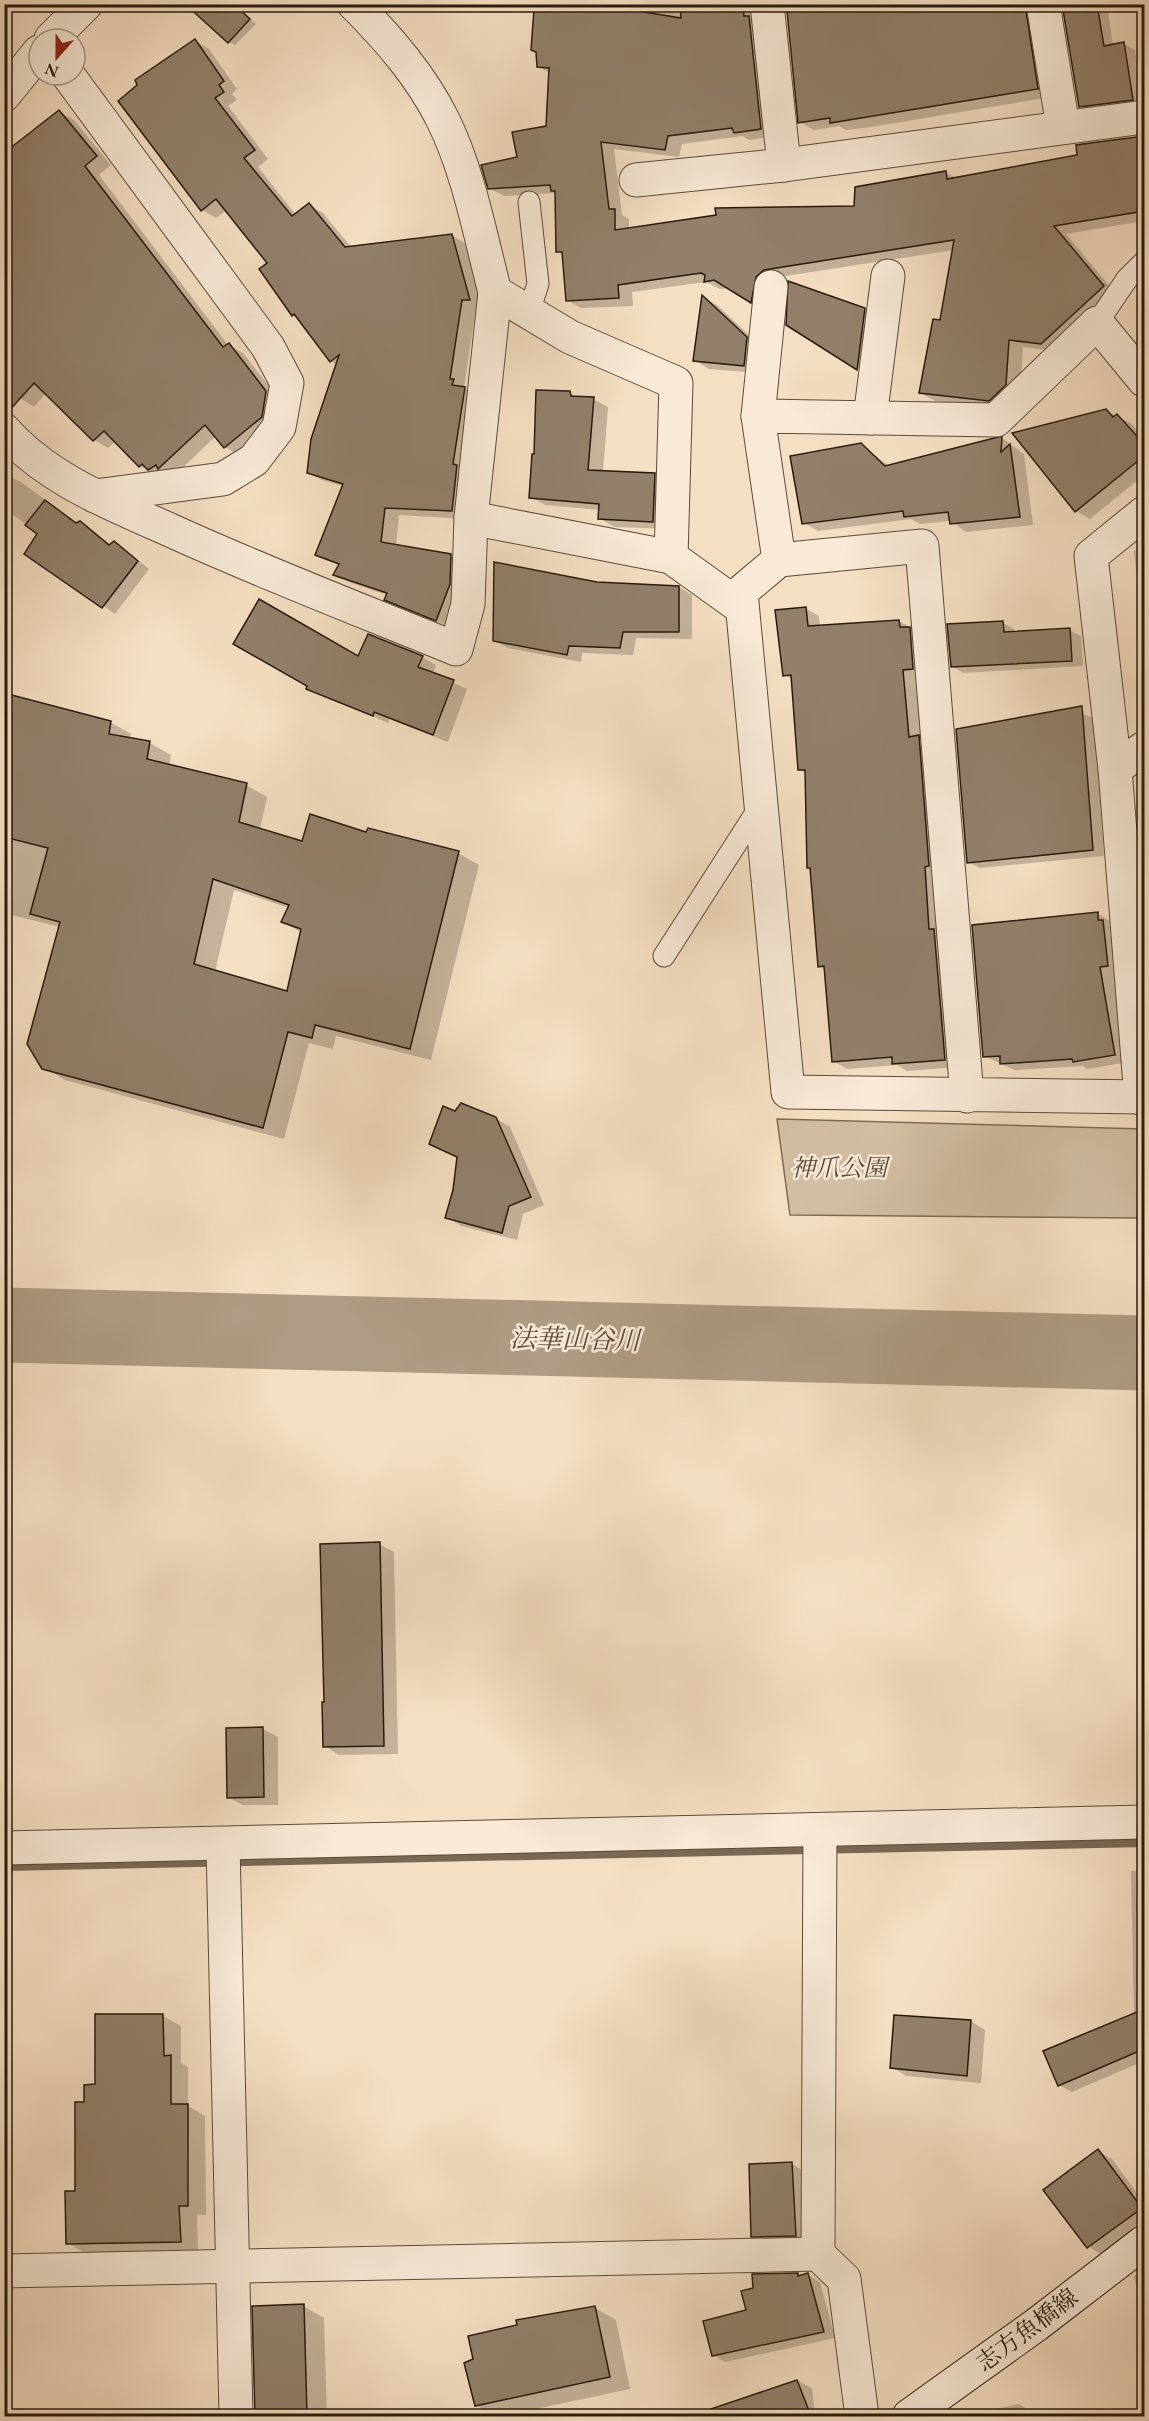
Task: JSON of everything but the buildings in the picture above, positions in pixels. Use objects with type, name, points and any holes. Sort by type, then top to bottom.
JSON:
[{"type":"street","points":[[63,27],[86,4]]},
{"type":"street","points":[[4,430],[52,473],[95,496],[232,558],[456,649],[468,604],[471,518],[495,292],[464,176],[444,121],[404,58],[354,4]]},
{"type":"street","points":[[767,4],[784,165]]},
{"type":"street","points":[[1044,4],[1064,127]]},
{"type":"street","points":[[4,95],[27,67]]},
{"type":"street","points":[[77,87],[261,337],[287,383],[279,427],[254,459],[223,479],[95,496]]},
{"type":"street","points":[[636,180],[784,165],[1144,117]]},
{"type":"street","points":[[870,418],[888,276]]},
{"type":"street","points":[[771,287],[758,416],[779,560]]},
{"type":"street","points":[[495,292],[570,337],[676,383],[671,556]]},
{"type":"street","points":[[758,416],[996,420],[1096,323],[1144,380]]},
{"type":"street","points":[[967,1095],[922,546],[779,560],[741,592],[788,1092],[967,1095],[1143,1097],[1115,769],[1091,556],[1144,513]]},
{"type":"street","points":[[471,518],[671,556],[742,608]]},
{"type":"street","points":[[1115,769],[1144,748]]},
{"type":"street","points":[[4,1848],[1144,1822]]},
{"type":"street","points":[[818,2254],[820,1830]]},
{"type":"street","points":[[223,1844],[236,2416]]},
{"type":"street","name":"志方魚橋線","points":[[909,2416],[1036,2325],[1144,2242]]},
{"type":"street","points":[[4,2271],[818,2254],[844,2279],[862,2416]]},
{"type":"lane","points":[[529,202],[538,284],[529,312]]},
{"type":"lane","points":[[1096,323],[1127,279],[1144,262]]},
{"type":"lane","points":[[663,956],[760,805]]},
{"type":"green space","name":"神爪公園","points":[[777,1119],[1144,1129],[1144,1218],[790,1215]]},
{"type":"waterway","name":"法華山谷川","points":[[4,1325],[1144,1353]]},
{"type":"waterway","points":[[4,1865],[1144,1841]]}]
